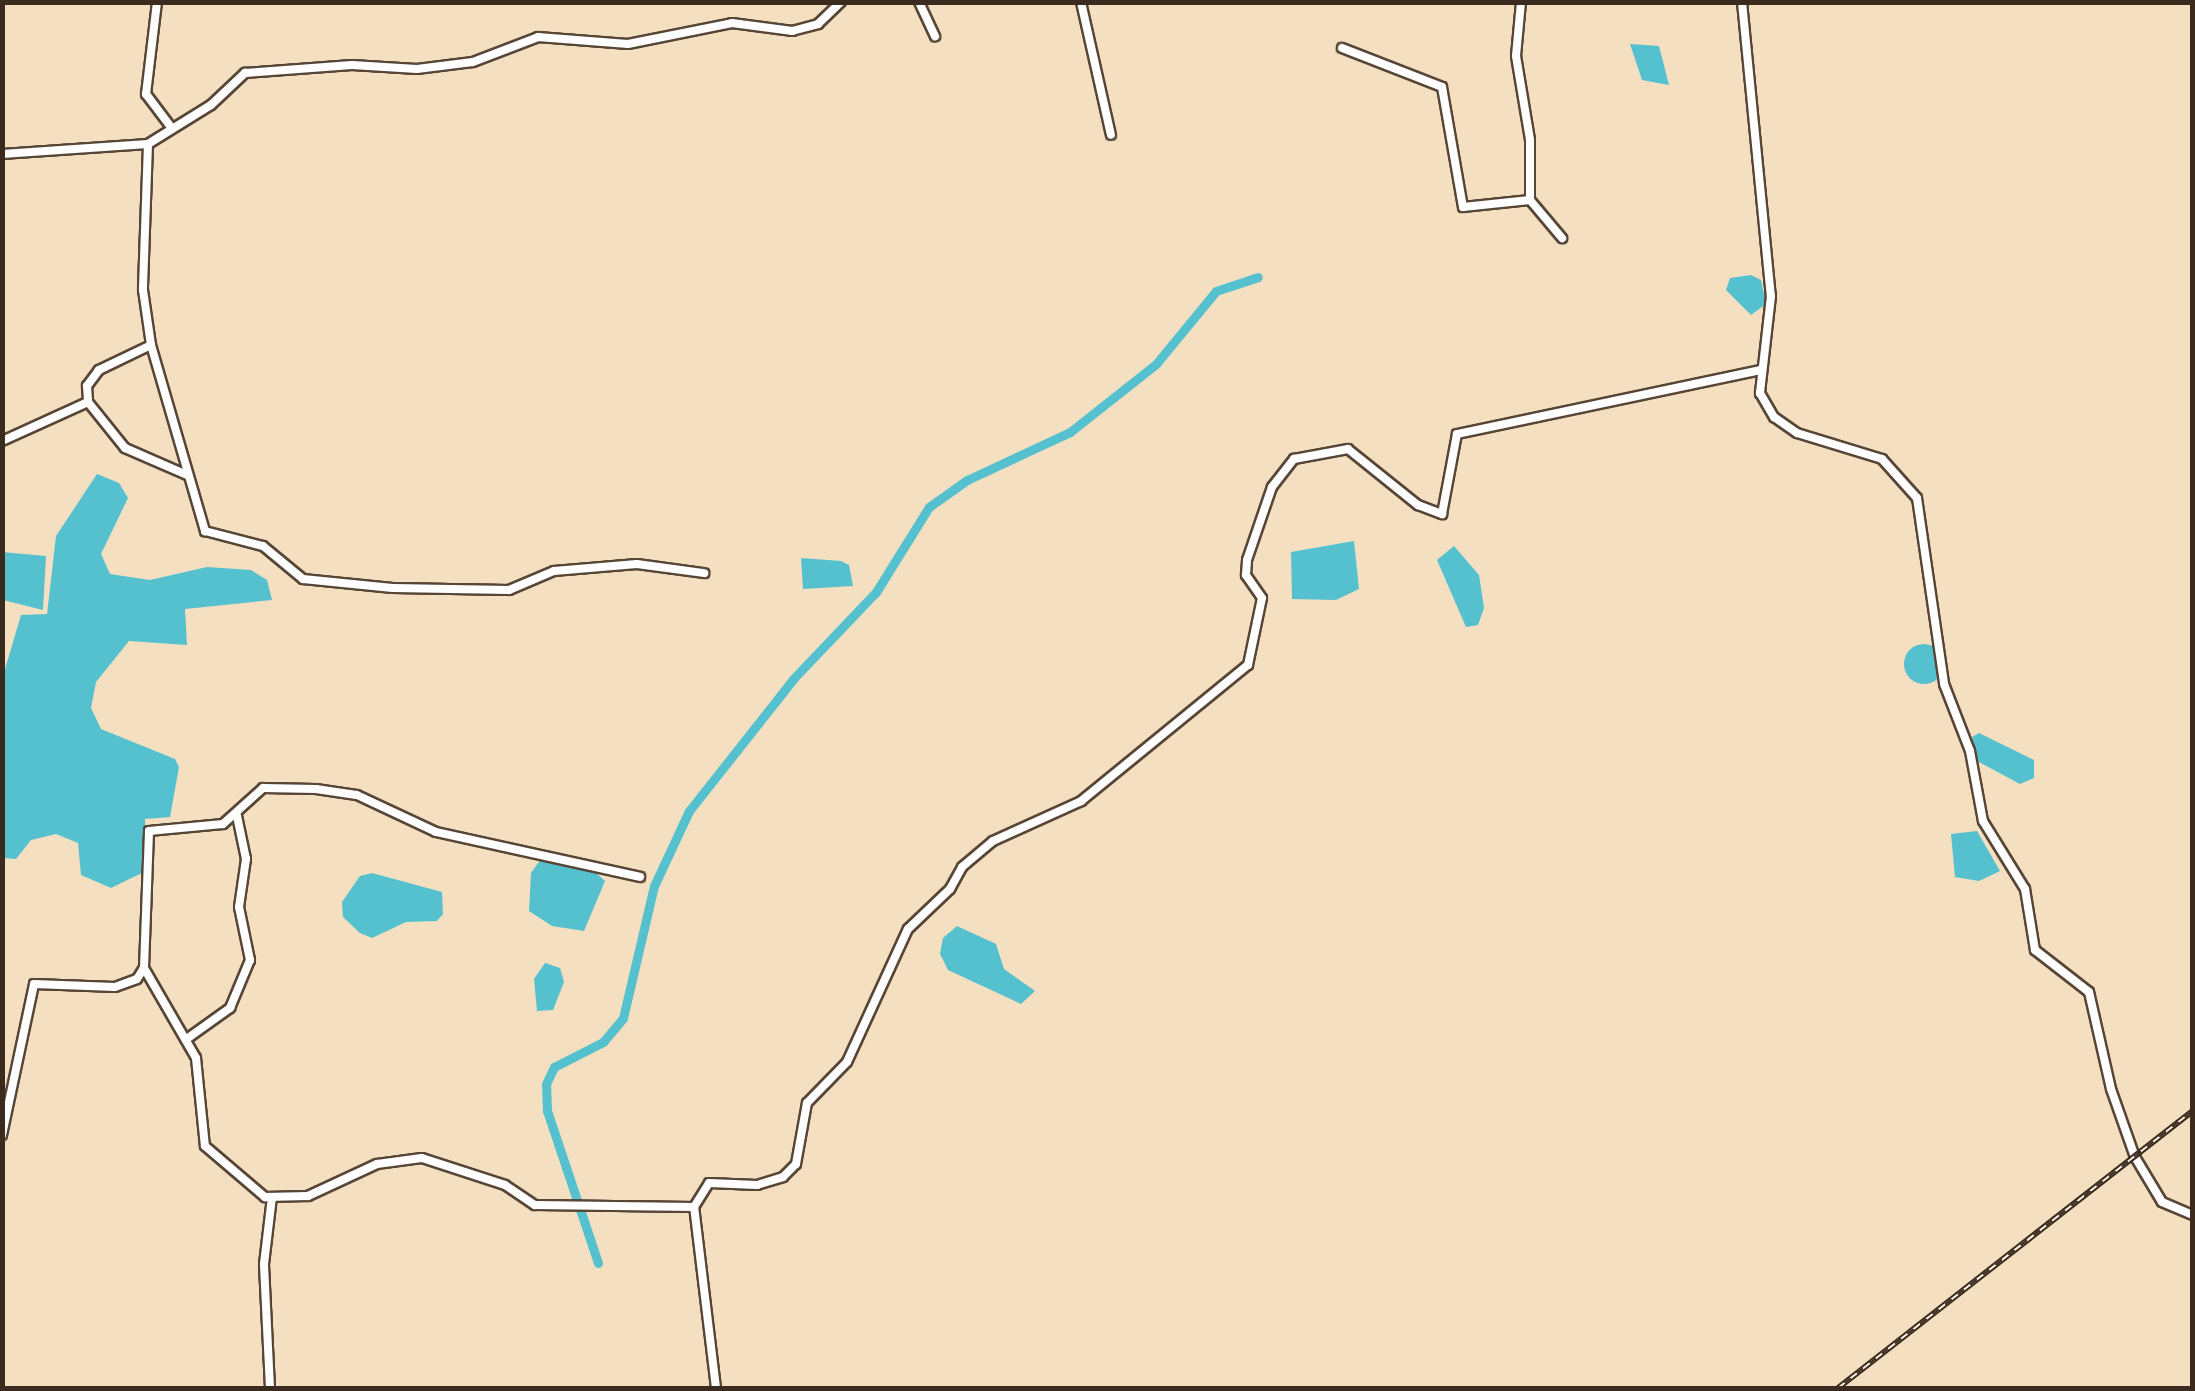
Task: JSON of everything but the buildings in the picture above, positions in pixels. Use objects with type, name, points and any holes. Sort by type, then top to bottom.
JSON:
[{"type":"street","points":[[157,2],[146,94],[170,126]]},
{"type":"street","points":[[2,154],[148,144],[170,126],[211,104],[245,74],[455,64],[538,37],[628,44],[732,23],[792,31],[818,24],[841,2]]},
{"type":"street","points":[[920,2],[935,36]]},
{"type":"street","points":[[1081,2],[1111,135]]},
{"type":"street","points":[[1521,2],[1516,56],[1530,140],[1530,200],[1562,238]]},
{"type":"street","points":[[1742,2],[1771,296],[1760,393],[1774,418],[1798,433],[1882,459],[1917,498],[1944,684],[1970,750],[1983,821],[2025,889],[2035,950],[2089,992],[2111,1088],[2135,1157],[2162,1202],[2192,1214]]},
{"type":"street","points":[[1342,48],[1442,87],[1463,208],[1530,200]]},
{"type":"street","points":[[148,144],[143,290],[150,345],[205,531],[263,546],[312,581],[494,590],[567,569],[637,564],[704,573]]},
{"type":"street","points":[[150,345],[143,354],[99,370],[87,386],[88,402],[125,448],[187,475]]},
{"type":"street","points":[[716,1388],[694,1208],[709,1183],[756,1184],[783,1177],[796,1164],[807,1103],[847,1062],[908,929],[950,889],[962,867],[992,841],[1081,801],[1248,665],[1262,598],[1246,575],[1247,560],[1272,487],[1294,459],[1348,449],[1418,506],[1442,514],[1457,434],[1760,370]]},
{"type":"street","points":[[2,441],[88,402]]},
{"type":"street","points":[[2,1135],[34,984],[115,987],[137,979],[144,968],[149,831],[223,824],[237,816],[263,788],[330,791],[357,795],[436,832],[640,877]]},
{"type":"street","points":[[188,1038],[230,1008],[250,960],[239,907],[246,859],[237,816]]},
{"type":"street","points":[[144,968],[188,1038],[196,1058],[204,1146],[243,1185],[272,1197],[308,1196],[377,1164],[422,1158],[505,1185],[528,1202],[561,1208],[694,1208]]},
{"type":"street","points":[[270,1388],[264,1264],[272,1197]]},
{"type":"water","points":[[1630,44],[1659,46],[1669,85],[1642,80]]},
{"type":"water","points":[[1751,275],[1761,280],[1766,304],[1751,315],[1726,290],[1730,278]]},
{"type":"water","points":[[97,474],[119,483],[128,498],[101,554],[110,574],[150,580],[207,567],[251,570],[267,580],[272,600],[185,609],[187,645],[129,641],[96,682],[91,708],[101,729],[175,759],[179,767],[170,817],[145,819],[146,871],[111,888],[81,875],[78,843],[56,834],[31,840],[16,859],[3,858],[3,676],[21,615],[47,614],[56,536]]},
{"type":"water","points":[[1354,541],[1359,589],[1336,600],[1292,599],[1291,552]]},
{"type":"water","points":[[1454,546],[1479,575],[1484,608],[1478,625],[1466,627],[1437,560]]},
{"type":"water","points":[[2,552],[46,556],[43,610],[3,600]]},
{"type":"water","points":[[801,558],[849,565],[853,586],[803,589]]},
{"type":"water","points":[[1924,644],[1938,650],[1944,664],[1938,678],[1924,684],[1910,678],[1904,664],[1910,650]]},
{"type":"water","points":[[1979,733],[2034,760],[2034,778],[2020,784],[1977,761],[1972,737]]},
{"type":"water","points":[[1977,831],[2000,871],[1979,881],[1955,877],[1951,834]]},
{"type":"water","points":[[541,859],[595,872],[605,881],[584,931],[552,926],[529,911],[531,873]]},
{"type":"water","points":[[372,873],[442,892],[443,914],[437,921],[406,922],[372,938],[360,933],[343,917],[342,902],[360,876]]},
{"type":"water","points":[[957,926],[996,944],[1004,969],[1035,991],[1021,1004],[948,970],[940,954],[943,938]]},
{"type":"water","points":[[545,963],[560,968],[564,982],[553,1010],[537,1011],[534,979]]},
{"type":"waterway","points":[[598,1263],[547,1111],[546,1084],[554,1067],[603,1042],[623,1018],[654,886],[689,811],[794,678],[876,592],[929,507],[967,480],[1070,432],[1156,364],[1216,291],[1258,277]]},
{"type":"railway","points":[[1838,1388],[2192,1111]]}]
